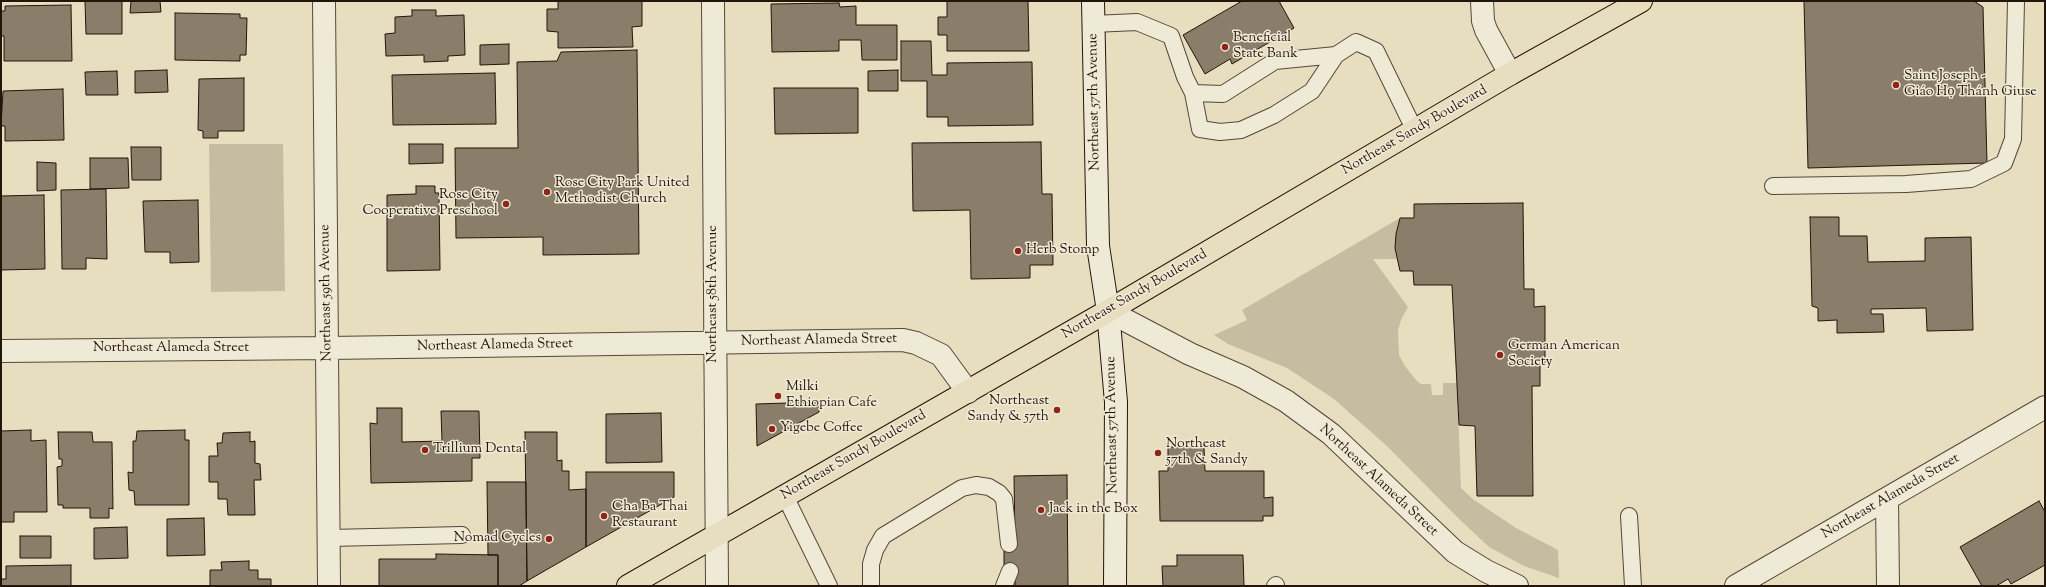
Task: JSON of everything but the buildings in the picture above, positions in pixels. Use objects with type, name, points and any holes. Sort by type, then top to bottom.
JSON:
[{"type":"main road","name":"Northeast Sandy Boulevard","points":[[628,586],[716,534],[1108,311],[1510,74],[1641,1]]},
{"type":"street","name":"Northeast 59th Avenue","points":[[324,1],[329,586]]},
{"type":"street","name":"Northeast 58th Avenue","points":[[713,1],[714,342],[717,586]]},
{"type":"street","name":"Northeast 57th Avenue","points":[[1093,1],[1098,246],[1108,311],[1116,402],[1115,586]]},
{"type":"street","points":[[1482,1],[1483,21],[1486,30],[1510,74]]},
{"type":"street","name":"Northeast Alameda Street","points":[[1108,311],[1190,354],[1243,377],[1286,401],[1331,434],[1455,552],[1486,571],[1515,585]]},
{"type":"street","name":"Northeast Alameda Street","points":[[1,351],[903,340],[916,343],[941,355],[968,392]]},
{"type":"street","name":"Northeast Alameda Street","points":[[1736,586],[2045,407]]},
{"type":"street","points":[[1887,499],[1888,586]]},
{"type":"lane","points":[[1773,186],[1906,184],[1971,180],[2004,163],[2013,139],[2016,1]]},
{"type":"lane","points":[[1093,24],[1137,22],[1171,36],[1185,77],[1193,93],[1200,129],[1220,132],[1241,130],[1274,115],[1312,91],[1336,55],[1356,42],[1376,51],[1415,131]]},
{"type":"lane","points":[[1193,93],[1223,94],[1275,61],[1336,55]]},
{"type":"lane","points":[[871,586],[871,564],[875,550],[883,536],[962,488],[976,485],[989,487],[999,493],[1004,499],[1009,544]]},
{"type":"lane","points":[[785,496],[829,586]]},
{"type":"lane","points":[[1629,516],[1633,586]]},
{"type":"lane","points":[[329,538],[462,535]]},
{"type":"lane","points":[[1004,586],[1010,571]]},
{"type":"shaded area","points":[[209,144],[283,144],[285,291],[211,292]]},
{"type":"shaded area","points":[[1400,218],[1396,234],[1397,259],[1373,259],[1408,307],[1401,320],[1398,331],[1399,355],[1405,366],[1416,380],[1421,384],[1431,384],[1432,395],[1443,395],[1443,383],[1457,383],[1461,488],[1474,500],[1516,528],[1558,550],[1559,578],[1524,566],[1489,547],[1388,447],[1334,399],[1287,368],[1228,344],[1214,335],[1247,320],[1242,310]]},
{"type":"place","name":"Beneficial State Bank","points":[[1225,47]]},
{"type":"place","name":"Saint Joseph - Giáo Họ Thánh Giuse","points":[[1896,85]]},
{"type":"place","name":"Rose City Park United Methodist Church","points":[[547,192]]},
{"type":"place","name":"Rose City Cooperative Preschool","points":[[506,204]]},
{"type":"place","name":"Herb Stomp","points":[[1018,251]]},
{"type":"place","name":"German American Society","points":[[1500,355]]},
{"type":"place","name":"Milki Ethiopian Cafe","points":[[778,396]]},
{"type":"place","name":"Northeast Sandy & 57th","points":[[1057,410]]},
{"type":"place","name":"Yigebe Coffee","points":[[772,429]]},
{"type":"place","name":"Trillium Dental","points":[[425,450]]},
{"type":"place","name":"Northeast 57th & Sandy","points":[[1158,453]]},
{"type":"place","name":"Jack in the Box","points":[[1041,510]]},
{"type":"place","name":"Cha Ba Thai Restaurant","points":[[604,516]]},
{"type":"place","name":"Nomad Cycles","points":[[549,539]]}]
